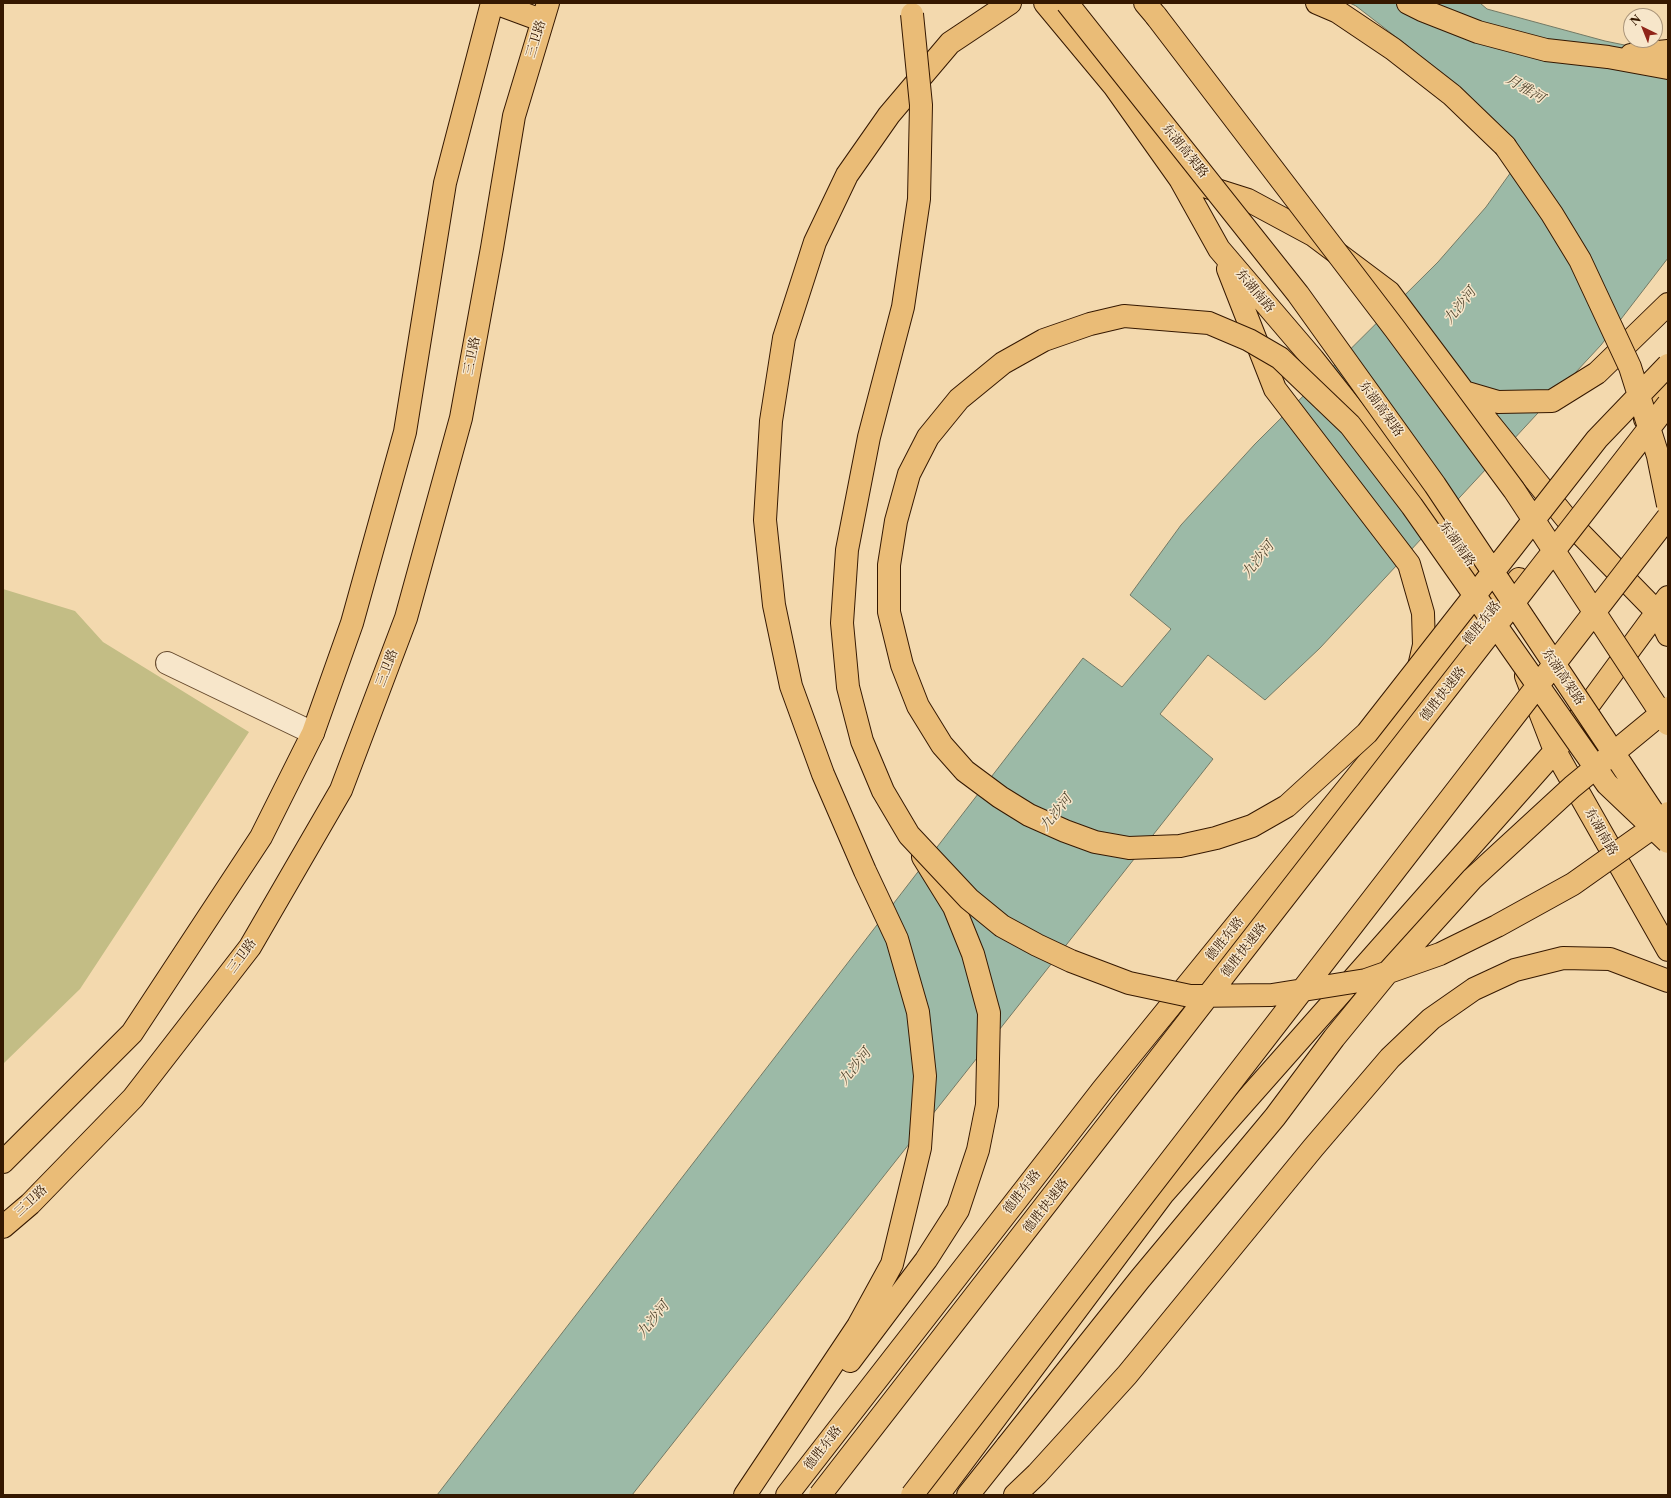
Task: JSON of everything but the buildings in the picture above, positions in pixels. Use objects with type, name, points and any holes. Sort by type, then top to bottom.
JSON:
[{"type":"main road","points":[[3,1162],[132,1033],[261,837],[313,733],[352,623],[404,432],[445,183],[494,3],[544,12]]},
{"type":"main road","points":[[749,1490],[890,1310],[926,1260],[958,1210],[978,1150],[987,1105],[989,1013],[973,954],[954,907],[909,836],[883,791],[862,741],[848,687],[842,623],[847,550],[869,437],[903,307],[919,199],[921,105],[910,3]]},
{"type":"main road","points":[[749,1490],[858,1326],[892,1264],[920,1148],[926,1076],[918,1012],[897,939],[865,871],[820,767],[791,686],[774,606],[765,520],[771,421],[784,338],[815,242],[847,175],[889,115],[950,43],[1010,3]]},
{"type":"main road","name":"东湖南路","points":[[1045,3],[1114,86],[1180,179],[1219,249],[1313,359],[1453,536],[1498,603],[1555,751],[1668,950]]},
{"type":"main road","name":"东湖高架路","points":[[1067,3],[1308,306],[1435,485],[1668,835]]},
{"type":"main road","points":[[1145,3],[1395,329],[1514,490],[1668,724]]},
{"type":"main road","points":[[1317,3],[1338,12],[1393,49],[1452,95],[1505,146],[1552,214],[1580,260],[1630,367],[1658,456],[1668,505]]},
{"type":"main road","points":[[1408,3],[1478,32],[1546,50],[1668,68]]},
{"type":"main road","name":"三卫路","points":[[3,1227],[30,1204],[133,1098],[250,947],[341,790],[406,618],[461,418],[514,116],[544,12]]},
{"type":"main road","points":[[1608,58],[1668,51]]},
{"type":"main road","points":[[1180,179],[1248,200],[1313,235],[1389,292],[1464,392],[1570,522],[1662,605],[1668,635]]},
{"type":"main road","points":[[1219,249],[1276,389],[1409,564],[1423,613],[1424,645],[1406,716]]},
{"type":"main road","points":[[1464,392],[1498,402],[1552,401],[1597,373],[1668,304]]},
{"type":"main road","points":[[1668,365],[1597,439],[1480,589],[1475,595],[1470,601],[1441,639],[1367,732],[1287,806],[1252,826],[1216,838],[1180,846],[1128,848],[1094,842],[1065,832],[1000,798],[965,772],[942,745],[918,706],[902,665],[889,612],[889,566],[896,521],[909,474],[928,437],[959,399],[1003,363],[1044,340],[1090,324],[1124,316],[1209,323],[1249,340],[1280,358],[1350,426],[1412,506],[1466,584],[1471,590],[1475,596],[1607,784],[1668,842]]},
{"type":"main road","name":"德胜东路","points":[[787,1495],[1103,1089],[1498,603],[1570,522],[1668,388]]},
{"type":"main road","name":"德胜快速路","points":[[820,1495],[1668,404]]},
{"type":"main road","points":[[912,1495],[1668,517]]},
{"type":"main road","points":[[938,1495],[1164,1194],[1555,751],[1662,605]]},
{"type":"main road","points":[[968,1495],[1140,1279],[1275,1117],[1334,1038],[1388,972],[1478,874],[1572,788],[1668,708]]},
{"type":"main road","points":[[909,836],[969,899],[1002,926],[1071,961],[1129,983],[1190,996],[1272,995],[1366,980],[1440,954],[1497,926],[1573,884],[1645,833],[1668,813]]},
{"type":"main road","points":[[1015,1495],[1037,1474],[1127,1375],[1313,1148],[1390,1058],[1431,1019],[1474,989],[1515,970],[1563,958],[1610,959],[1668,981]]},
{"type":"lane","points":[[167,663],[313,733]]},
{"type":"shaded area","points":[[3,589],[75,611],[103,642],[249,732],[80,989],[3,1064]]},
{"type":"water","points":[[1350,3],[1480,3],[1487,9],[1623,45],[1623,48],[1639,48],[1668,54],[1668,258],[1601,345],[1320,648],[1265,700],[1208,655],[1160,714],[1213,759],[632,1495],[437,1495],[1083,658],[1122,687],[1171,629],[1130,595],[1181,525],[1255,444],[1438,262],[1486,207],[1516,165],[1471,107],[1409,47]]},
{"type":"water label","name":"月雅河","points":[[1525,89]]},
{"type":"water label","name":"九沙河","points":[[1460,306]]},
{"type":"water label","name":"九沙河","points":[[1258,560]]},
{"type":"water label","name":"九沙河","points":[[1056,813]]},
{"type":"water label","name":"九沙河","points":[[855,1067]]},
{"type":"water label","name":"九沙河","points":[[653,1320]]}]
